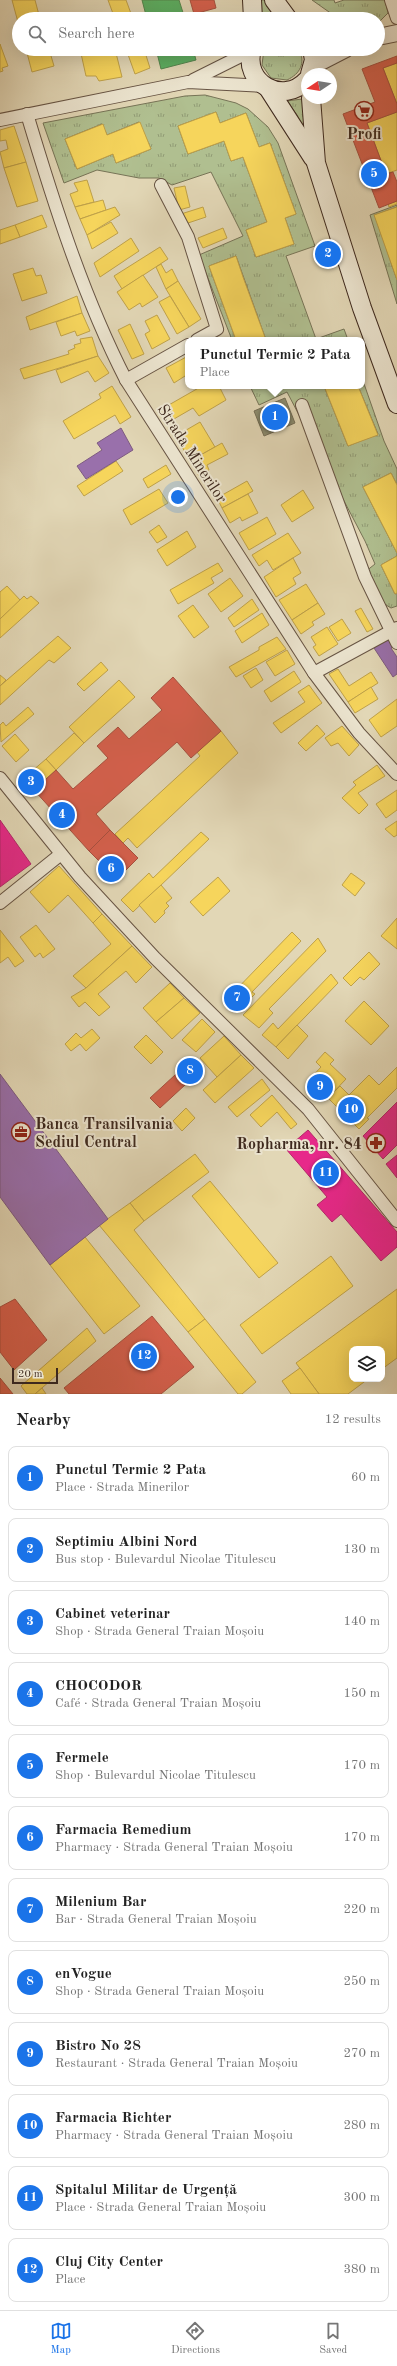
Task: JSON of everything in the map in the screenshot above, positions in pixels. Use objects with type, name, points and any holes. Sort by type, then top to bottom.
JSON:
[{"type":"main road","points":[[252,0],[253,12]]},
{"type":"main road","points":[[274,0],[283,12]]},
{"type":"main road","points":[[252,56],[252,69],[258,80],[266,87],[316,163]]},
{"type":"main road","points":[[266,87],[278,91],[289,91],[299,87],[301,84]]},
{"type":"main road","points":[[312,104],[316,163],[362,308],[397,404]]},
{"type":"street","points":[[391,0],[397,18]]},
{"type":"street","points":[[385,36],[397,33]]},
{"type":"street","points":[[188,82],[240,56]]},
{"type":"street","points":[[313,68],[334,56]]},
{"type":"street","points":[[0,120],[188,82],[266,87]]},
{"type":"street","name":"Strada Minerilor","points":[[27,114],[86,289],[104,336],[126,380],[314,673],[359,733],[397,774]]},
{"type":"street","points":[[161,185],[188,237],[217,329],[202,337]]},
{"type":"street","points":[[126,380],[185,347]]},
{"type":"street","points":[[302,405],[365,577],[394,630],[397,643]]},
{"type":"street","points":[[314,673],[394,630]]},
{"type":"street","points":[[0,778],[61,854],[155,958],[308,1109],[397,1221]]},
{"type":"street","points":[[0,903],[61,854]]},
{"type":"green space","points":[[258,0],[265,0],[274,12],[259,12]]},
{"type":"green space","points":[[312,0],[334,0],[335,3],[344,0],[385,0],[388,13],[385,16],[385,12],[329,12]]},
{"type":"green space","points":[[263,56],[301,56],[302,59],[302,63],[298,71],[292,78],[287,80],[271,78],[262,65]]},
{"type":"green space","points":[[205,95],[236,103],[248,109],[268,127],[278,143],[315,246],[286,256],[315,337],[265,337],[236,256],[209,266],[235,337],[231,337],[199,255],[243,236],[211,172],[172,185],[159,178],[139,178],[97,170],[64,183],[43,123],[185,96]],"holes":[[[216,112],[220,123],[246,113],[259,147],[270,143],[296,214],[285,218],[294,244],[256,257],[246,230],[267,222],[243,157],[231,161],[224,141],[188,154],[178,126]],[[139,122],[151,149],[116,163],[113,154],[77,169],[65,139],[102,124],[107,135]]]},
{"type":"green space","points":[[301,99],[301,104],[307,104],[312,146],[297,115],[287,101]]},
{"type":"green space","points":[[397,205],[397,207],[375,215],[397,280],[397,304],[370,215]]},
{"type":"green space","points":[[344,329],[347,337],[322,337]]},
{"type":"green space","points":[[365,387],[384,441],[397,469],[397,485],[391,473],[363,487],[397,553],[397,556],[381,565],[395,594],[397,593],[397,606],[391,608],[381,602],[365,572],[375,564],[365,541],[287,392],[259,405],[251,389],[325,389],[348,446],[378,434],[359,389],[365,389]]},
{"type":"building: Homes","points":[[12,0],[35,0],[38,12],[15,12]]},
{"type":"building: Homes","points":[[108,0],[126,0],[130,12],[112,12]]},
{"type":"building: Homes","points":[[0,44],[8,66],[2,68],[3,71],[0,72]]},
{"type":"building: Homes","points":[[28,56],[51,56],[54,66],[32,72]]},
{"type":"building: Homes","points":[[82,56],[117,56],[122,77],[99,81],[96,76],[86,76]]},
{"type":"building: Homes","points":[[129,56],[146,56],[150,68],[135,74]]},
{"type":"building: Homes","points":[[397,63],[397,104],[383,68]]},
{"type":"building: Homes","points":[[216,112],[220,123],[246,113],[259,147],[270,143],[296,214],[285,218],[294,244],[256,257],[246,230],[267,222],[243,157],[231,161],[224,141],[188,154],[178,126]]},
{"type":"building: Homes","points":[[397,112],[397,170],[386,174],[367,123]]},
{"type":"building: Homes","points":[[140,122],[151,149],[116,163],[113,154],[77,169],[65,139],[103,124],[107,135]]},
{"type":"building: Homes","points":[[14,126],[26,162],[4,168],[0,152],[8,149],[6,140],[0,141],[0,130]]},
{"type":"building: Homes","points":[[26,162],[38,201],[17,207],[4,168]]},
{"type":"building: Homes","points":[[87,180],[94,202],[75,207],[70,194],[78,191],[74,183]]},
{"type":"building: Homes","points":[[185,186],[190,207],[179,210],[174,188]]},
{"type":"building: Homes","points":[[103,200],[106,210],[80,219],[75,207]]},
{"type":"building: Homes","points":[[397,201],[397,204],[389,207],[388,204]]},
{"type":"building: Homes","points":[[115,207],[120,215],[87,235],[80,219]]},
{"type":"building: Homes","points":[[203,207],[206,217],[185,224],[181,214]]},
{"type":"building: Homes","points":[[397,207],[397,280],[374,215]]},
{"type":"building: Homes","points":[[42,215],[47,227],[20,237],[15,225]]},
{"type":"building: Homes","points":[[111,222],[118,233],[92,249],[87,235]]},
{"type":"building: Homes","points":[[15,225],[20,237],[0,244],[0,230]]},
{"type":"building: Homes","points":[[223,228],[227,238],[203,248],[198,238]]},
{"type":"building: Homes","points":[[131,238],[139,251],[100,277],[94,263]]},
{"type":"building: Homes","points":[[160,247],[168,259],[122,289],[114,276]]},
{"type":"building: Homes","points":[[236,256],[265,337],[235,337],[209,266]]},
{"type":"building: Homes","points":[[161,264],[166,273],[172,269],[178,281],[166,289],[156,267]]},
{"type":"building: Homes","points":[[33,268],[36,276],[41,275],[47,293],[22,301],[13,274]]},
{"type":"building: Homes","points":[[143,275],[158,297],[142,307],[140,303],[129,310],[117,292]]},
{"type":"building: Homes","points":[[178,281],[201,319],[189,327],[166,289]]},
{"type":"building: Homes","points":[[77,296],[82,313],[30,330],[26,317]]},
{"type":"building: Homes","points":[[170,296],[189,327],[177,334],[159,302]]},
{"type":"building: Homes","points":[[82,313],[90,331],[77,336],[75,331],[61,336],[56,322]]},
{"type":"building: Homes","points":[[157,315],[170,339],[152,349],[145,334],[150,331],[145,321]]},
{"type":"building: Homes","points":[[130,324],[144,354],[132,359],[118,330]]},
{"type":"building: Homes","points":[[92,337],[98,356],[24,379],[20,369],[69,354],[68,351],[75,348],[74,345],[81,343],[80,339]]},
{"type":"building: Homes","points":[[98,356],[109,373],[95,382],[88,371],[61,383],[56,370]]},
{"type":"building: Homes","points":[[185,358],[185,376],[174,383],[166,368]]},
{"type":"building: Homes","points":[[112,386],[131,417],[120,424],[115,415],[74,439],[63,421],[101,398],[99,394]]},
{"type":"building: Homes","points":[[197,389],[220,389],[226,400],[199,416],[193,408],[167,423],[160,410]]},
{"type":"building: Homes","points":[[325,389],[359,389],[378,435],[348,446]]},
{"type":"building: Homes","points":[[200,422],[215,447],[190,461],[176,436]]},
{"type":"building: Homes","points":[[222,443],[228,454],[207,465],[209,470],[199,476],[190,461]]},
{"type":"building: Homes","points":[[116,461],[123,471],[84,496],[77,486]]},
{"type":"building: Homes","points":[[166,465],[171,474],[148,488],[143,479]]},
{"type":"building: Homes","points":[[391,473],[397,485],[397,553],[363,487]]},
{"type":"building: Homes","points":[[247,481],[253,491],[222,508],[217,498]]},
{"type":"building: Homes","points":[[159,489],[168,503],[131,525],[123,510]]},
{"type":"building: Homes","points":[[303,490],[314,508],[292,522],[281,505]]},
{"type":"building: Homes","points":[[248,494],[258,513],[242,521],[240,517],[230,523],[222,508]]},
{"type":"building: Homes","points":[[267,517],[276,534],[249,550],[239,533]]},
{"type":"building: Homes","points":[[159,525],[167,537],[157,543],[149,532]]},
{"type":"building: Homes","points":[[187,531],[196,547],[167,566],[157,550]]},
{"type":"building: Homes","points":[[288,533],[301,553],[273,570],[267,560],[259,566],[252,555]]},
{"type":"building: Homes","points":[[397,556],[397,593],[395,594],[381,565]]},
{"type":"building: Homes","points":[[293,558],[301,573],[293,578],[296,584],[276,597],[264,577]]},
{"type":"building: Homes","points":[[218,563],[223,571],[211,578],[214,583],[178,604],[170,590]]},
{"type":"building: Homes","points":[[230,578],[243,596],[221,612],[208,594]]},
{"type":"building: Homes","points":[[306,584],[318,603],[292,620],[279,600]]},
{"type":"building: Homes","points":[[7,586],[21,601],[0,619],[0,592]]},
{"type":"building: Homes","points":[[24,596],[27,599],[31,596],[39,603],[0,638],[0,619]]},
{"type":"building: Homes","points":[[252,599],[259,610],[234,627],[228,618]]},
{"type":"building: Homes","points":[[318,603],[325,614],[312,622],[314,625],[301,634],[292,620]]},
{"type":"building: Homes","points":[[193,605],[209,627],[194,638],[178,616]]},
{"type":"building: Homes","points":[[361,608],[373,629],[367,632],[355,611]]},
{"type":"building: Homes","points":[[262,613],[269,625],[242,643],[235,631]]},
{"type":"building: Homes","points":[[342,619],[351,633],[338,641],[329,627]]},
{"type":"building: Homes","points":[[327,627],[338,644],[319,656],[313,647],[316,645],[311,637]]},
{"type":"building: Homes","points":[[58,636],[71,648],[54,663],[49,660],[0,705],[0,686]]},
{"type":"building: Homes","points":[[277,637],[286,649],[236,677],[229,667],[259,650],[259,647]]},
{"type":"building: Homes","points":[[287,650],[295,664],[275,676],[266,662]]},
{"type":"building: Homes","points":[[101,662],[108,670],[84,691],[77,684]]},
{"type":"building: Homes","points":[[256,668],[263,680],[251,688],[243,676]]},
{"type":"building: Homes","points":[[338,669],[349,686],[371,672],[378,683],[348,702],[329,674]]},
{"type":"building: Homes","points":[[294,671],[301,682],[271,702],[264,691]]},
{"type":"building: Homes","points":[[0,675],[6,680],[0,686]]},
{"type":"building: Homes","points":[[119,680],[135,697],[84,743],[69,727]]},
{"type":"building: Homes","points":[[309,685],[322,703],[281,733],[273,723],[305,702],[298,692]]},
{"type":"building: Homes","points":[[371,687],[378,699],[355,713],[348,702]]},
{"type":"building: Homes","points":[[397,699],[397,726],[381,737],[369,720]]},
{"type":"building: Homes","points":[[28,707],[34,714],[1,742],[0,725],[3,722],[6,726]]},
{"type":"building: Homes","points":[[317,725],[325,734],[306,751],[298,743]]},
{"type":"building: Homes","points":[[342,726],[359,745],[349,756],[338,743],[331,746],[325,738]]},
{"type":"building: Homes","points":[[221,731],[238,753],[137,848],[128,838],[123,843],[115,834],[200,756],[197,752]]},
{"type":"building: Homes","points":[[74,733],[84,743],[56,770],[46,759]]},
{"type":"building: Homes","points":[[15,734],[29,750],[16,762],[2,746]]},
{"type":"building: Homes","points":[[46,759],[56,770],[34,790],[24,778]]},
{"type":"building: Homes","points":[[377,765],[385,776],[358,793],[368,805],[359,814],[342,798],[356,785],[353,782]]},
{"type":"building: Homes","points":[[397,790],[397,810],[386,818],[376,804]]},
{"type":"building: Homes","points":[[397,821],[397,835],[394,837],[385,829]]},
{"type":"building: Homes","points":[[201,832],[209,839],[133,912],[121,900],[149,873],[153,878]]},
{"type":"building: Homes","points":[[59,866],[102,914],[93,923],[68,895],[49,913],[30,892]]},
{"type":"building: Homes","points":[[351,873],[365,883],[355,896],[342,885]]},
{"type":"building: Homes","points":[[218,877],[230,891],[203,916],[190,902]]},
{"type":"building: Homes","points":[[161,885],[172,898],[166,903],[169,906],[164,911],[165,913],[155,923],[139,905]]},
{"type":"building: Homes","points":[[102,914],[132,946],[86,988],[73,976],[111,944],[93,923]]},
{"type":"building: Homes","points":[[397,918],[397,949],[381,936]]},
{"type":"building: Homes","points":[[36,925],[55,949],[43,958],[40,953],[35,957],[20,937]]},
{"type":"building: Homes","points":[[0,930],[24,961],[15,967],[8,957],[0,963]]},
{"type":"building: Homes","points":[[292,932],[301,941],[252,992],[255,994],[240,1009],[229,997]]},
{"type":"building: Homes","points":[[318,938],[326,951],[269,1009],[273,1013],[259,1028],[243,1015]]},
{"type":"building: Homes","points":[[132,946],[152,967],[136,983],[126,971],[98,994],[110,1007],[99,1016],[85,1002],[79,1007],[71,997],[86,988]]},
{"type":"building: Homes","points":[[369,952],[380,964],[364,980],[360,977],[351,986],[343,978]]},
{"type":"building: Homes","points":[[331,974],[338,983],[276,1047],[262,1035],[273,1023],[278,1029]]},
{"type":"building: Homes","points":[[170,983],[184,998],[156,1022],[143,1008]]},
{"type":"building: Homes","points":[[184,998],[200,1013],[172,1039],[156,1022]]},
{"type":"building: Homes","points":[[364,1001],[389,1026],[371,1045],[345,1021]]},
{"type":"building: Homes","points":[[202,1019],[215,1032],[196,1052],[182,1040]]},
{"type":"building: Homes","points":[[297,1025],[308,1036],[288,1059],[276,1047]]},
{"type":"building: Homes","points":[[92,1029],[100,1038],[86,1051],[80,1044],[71,1051],[65,1044],[76,1033],[81,1038]]},
{"type":"building: Homes","points":[[146,1035],[163,1052],[151,1064],[134,1047]]},
{"type":"building: Homes","points":[[224,1036],[241,1055],[217,1077],[200,1058]]},
{"type":"building: Homes","points":[[325,1052],[334,1060],[330,1064],[346,1079],[328,1098],[309,1080],[321,1067],[316,1062]]},
{"type":"building: Homes","points":[[241,1055],[254,1068],[215,1103],[203,1090]]},
{"type":"building: Homes","points":[[397,1067],[397,1088],[367,1118],[369,1119],[359,1129],[328,1098],[340,1086],[349,1095],[369,1075],[379,1085]]},
{"type":"building: Homes","points":[[262,1079],[270,1090],[237,1117],[228,1107]]},
{"type":"building: Homes","points":[[0,1094],[38,1144],[10,1166],[0,1154]]},
{"type":"building: Homes","points":[[272,1095],[297,1124],[291,1129],[277,1112],[261,1127],[250,1115]]},
{"type":"building: Homes","points":[[186,1108],[195,1118],[182,1131],[173,1121]]},
{"type":"building: Homes","points":[[195,1154],[209,1172],[144,1221],[130,1203]]},
{"type":"building: Homes","points":[[210,1181],[278,1263],[259,1278],[192,1196]]},
{"type":"building: Homes","points":[[130,1203],[144,1221],[134,1230],[205,1319],[188,1332],[99,1225]]},
{"type":"building: Homes","points":[[85,1237],[140,1306],[104,1334],[50,1265]]},
{"type":"building: Homes","points":[[331,1256],[353,1286],[262,1354],[240,1325]]},
{"type":"building: Homes","points":[[397,1289],[397,1358],[385,1367],[385,1346],[349,1346],[349,1382],[364,1382],[348,1394],[319,1394],[296,1363]]},
{"type":"building: Homes","points":[[205,1319],[256,1382],[242,1394],[238,1394],[188,1332]]},
{"type":"building: Homes","points":[[87,1328],[96,1341],[35,1394],[27,1394],[21,1386]]},
{"type":"building: Homes","points":[[300,1368],[319,1394],[291,1394],[282,1381]]},
{"type":"building: Homes","points":[[42,1388],[46,1394],[35,1394]]},
{"type":"building: Shops","points":[[190,0],[214,0],[216,8],[201,12],[193,12]]},
{"type":"building: Shops","points":[[397,56],[397,63],[383,68],[397,104],[397,112],[367,123],[386,174],[393,172],[397,182],[397,201],[379,208],[343,114],[375,102],[362,69]]},
{"type":"building: Shops","points":[[173,677],[221,731],[191,758],[177,742],[96,814],[110,830],[89,851],[34,790],[56,770],[73,789],[108,758],[97,746],[118,727],[129,739],[162,710],[151,698]]},
{"type":"building: Shops","points":[[110,830],[138,858],[117,879],[89,851]]},
{"type":"building: Shops","points":[[188,1063],[198,1073],[160,1108],[150,1098]]},
{"type":"building: Shops","points":[[15,1299],[47,1340],[14,1370],[0,1352],[0,1307]]},
{"type":"building: Shops","points":[[152,1316],[194,1367],[161,1394],[69,1394],[64,1388]]},
{"type":"building: Shops","points":[[0,1378],[13,1394],[0,1394]]},
{"type":"building: Offices","points":[[121,428],[133,450],[86,479],[77,466],[102,450],[97,443]]},
{"type":"building: Offices","points":[[392,636],[396,644],[391,648],[397,657],[397,674],[393,677],[374,648]]},
{"type":"building: Offices","name":"Banca Transilvania Sediul Central","points":[[0,1074],[108,1219],[50,1265],[0,1197]]},
{"type":"building: Health","points":[[0,820],[31,864],[0,887]]},
{"type":"building: Health","points":[[397,1102],[397,1145],[383,1159],[363,1136]]},
{"type":"building: Health","points":[[308,1130],[397,1232],[397,1247],[381,1261],[341,1214],[332,1222],[317,1205],[327,1197],[286,1149]]},
{"type":"building: Health","points":[[397,1155],[397,1178],[386,1164]]},
{"type":"building: Public","points":[[142,0],[179,0],[183,12],[145,12]]},
{"type":"building: Public","points":[[158,56],[195,56],[196,60],[161,69]]},
{"type":"building: Industry","points":[[285,398],[295,423],[264,436],[254,411]]},
{"type":"place","name":"Profi","points":[[364,111]]},
{"type":"place","name":"Fermele","points":[[374,174]]},
{"type":"place","name":"Septimiu Albini Nord","points":[[328,254]]},
{"type":"place","name":"Punctul Termic 2 Pata","points":[[275,417]]},
{"type":"place","name":"Cabinet veterinar","points":[[31,782]]},
{"type":"place","name":"CHOCODOR","points":[[62,815]]},
{"type":"place","name":"Farmacia Remedium","points":[[111,869]]},
{"type":"place","name":"Milenium Bar","points":[[237,998]]},
{"type":"place","name":"enVogue","points":[[190,1071]]},
{"type":"place","name":"Bistro No 28","points":[[320,1087]]},
{"type":"place","name":"Farmacia Richter","points":[[351,1110]]},
{"type":"place","name":"Banca Transilvania Sediul Central","points":[[21,1132]]},
{"type":"place","name":"Ropharma, nr. 84","points":[[376,1143]]},
{"type":"place","name":"Spitalul Militar de Urgență","points":[[326,1173]]},
{"type":"place","name":"Cluj City Center","points":[[144,1356]]}]
